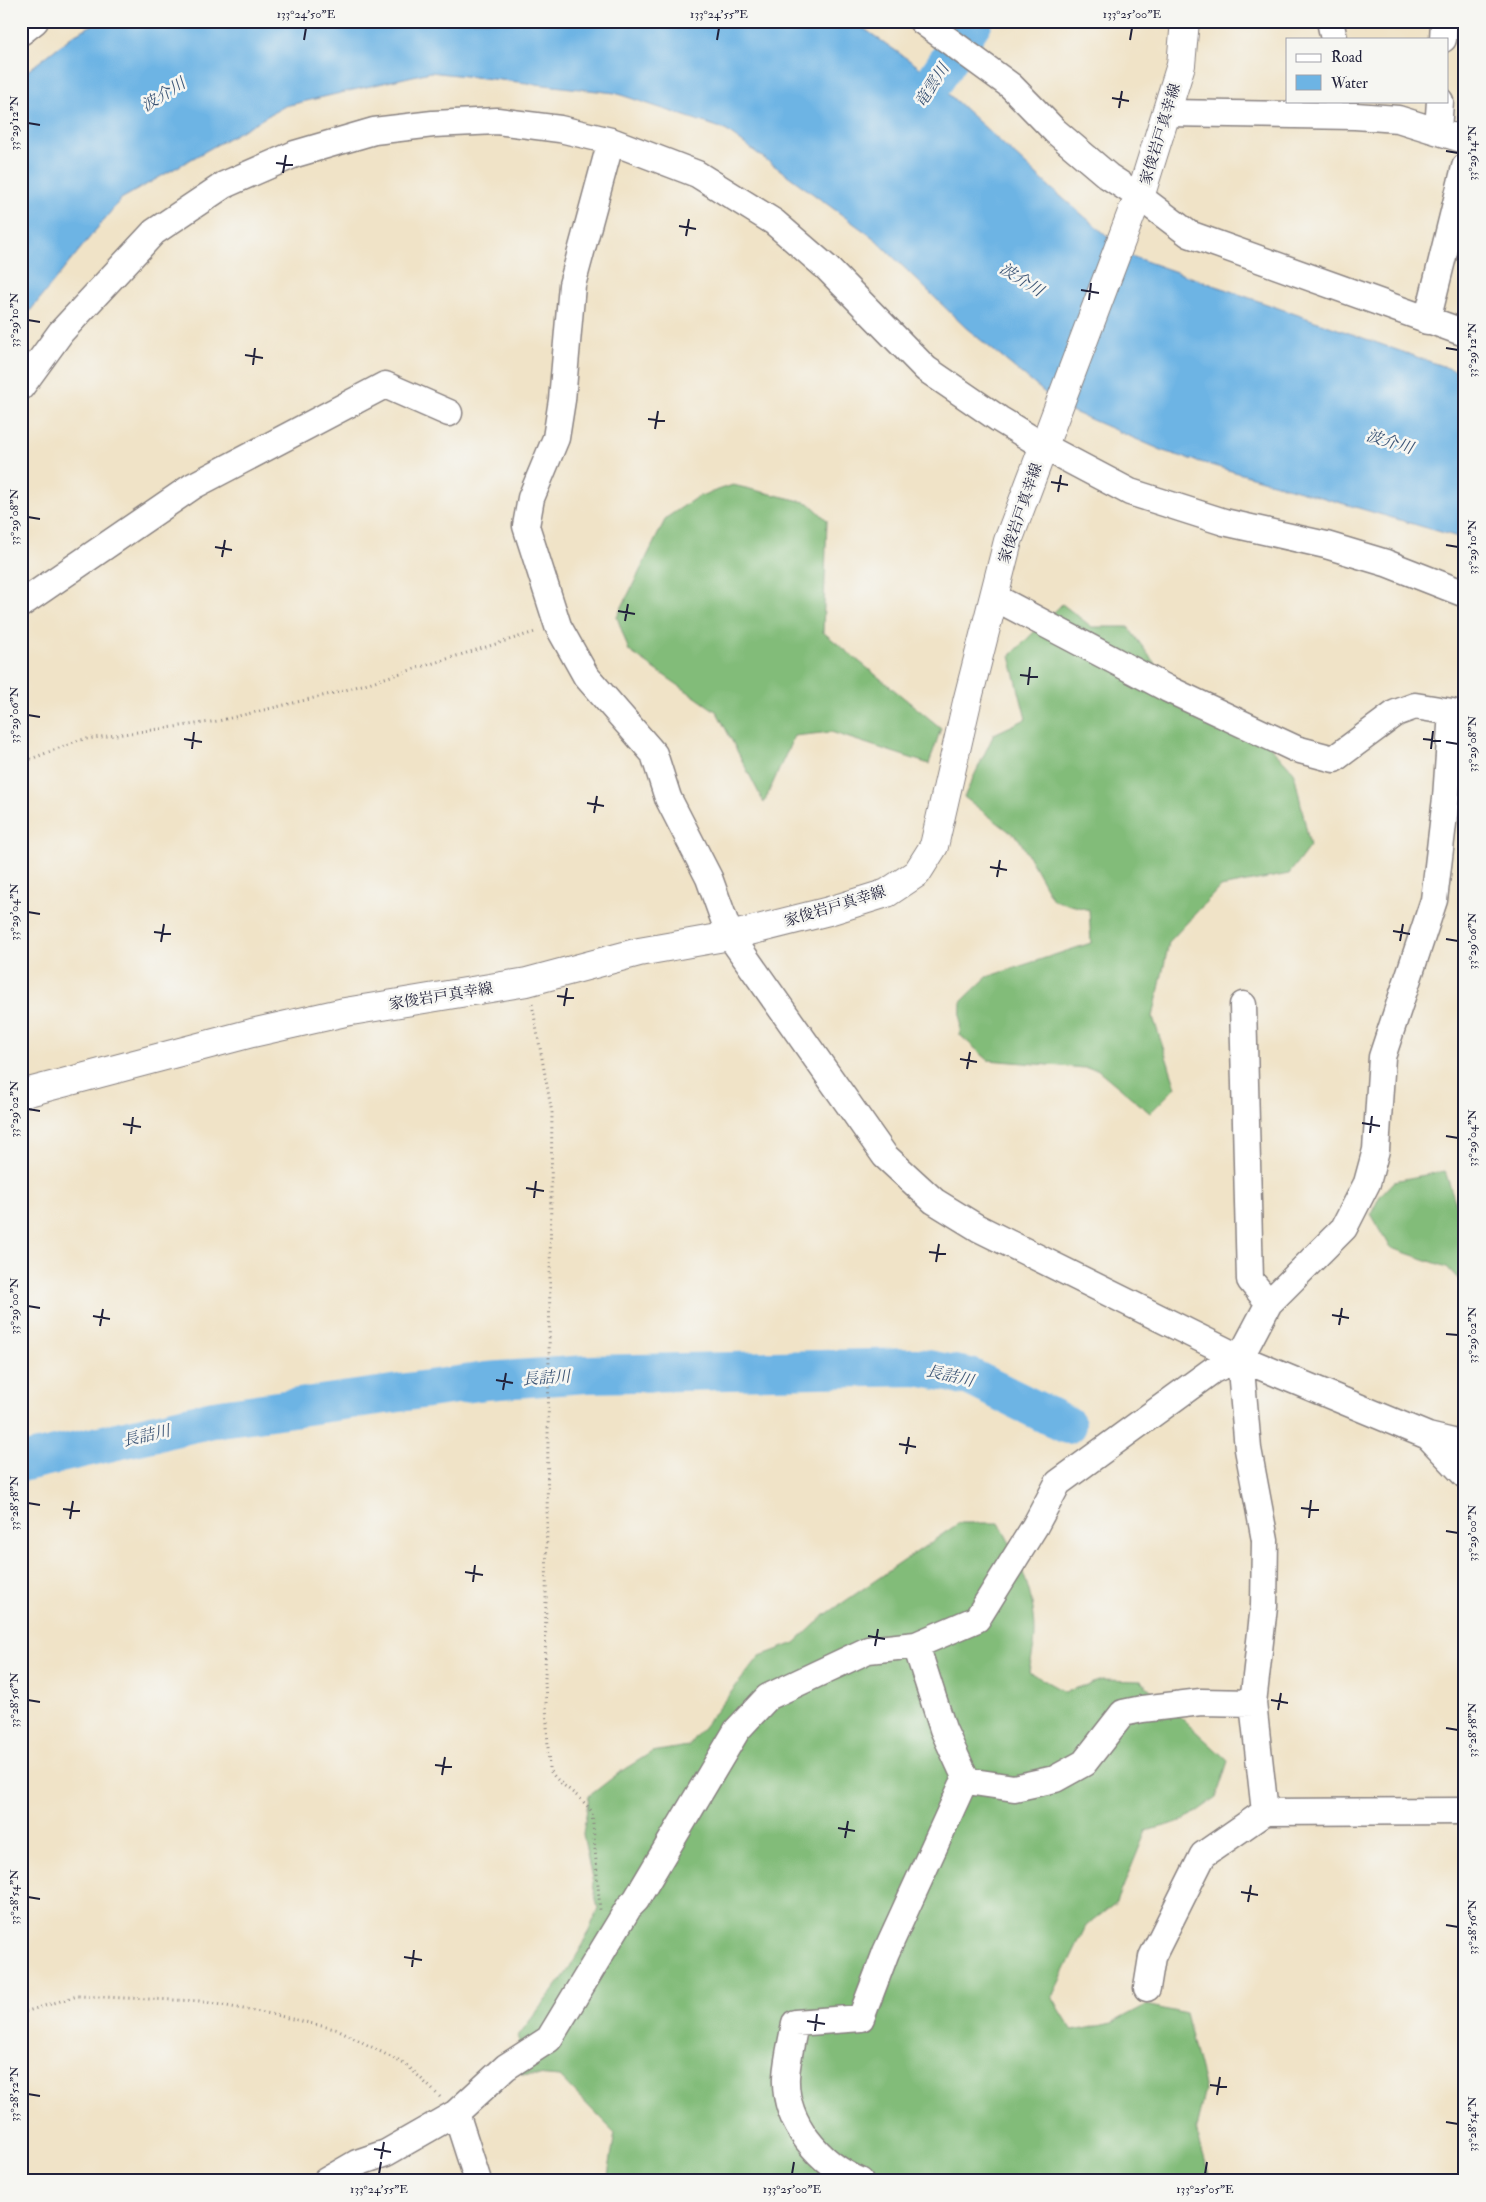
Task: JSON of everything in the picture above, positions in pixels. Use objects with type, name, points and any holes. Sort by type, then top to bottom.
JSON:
[{"type":"main road","name":"家俊岩戸真幸線","points":[[21,1094],[252,1033],[346,1012],[527,982],[639,952],[730,936],[829,911],[887,892],[916,873],[934,846],[1008,541],[1136,205],[1181,65],[1185,21]]},
{"type":"street","points":[[21,32],[35,21]]},
{"type":"street","points":[[1330,21],[1334,38]]},
{"type":"street","points":[[1443,38],[1444,21]]},
{"type":"street","points":[[932,29],[1011,86],[1055,131],[1108,176],[1136,205],[1189,234],[1427,321],[1465,333]]},
{"type":"street","points":[[1438,130],[1440,102]]},
{"type":"street","points":[[1167,113],[1353,109],[1438,130],[1465,140]]},
{"type":"street","points":[[21,387],[61,332],[154,232],[224,185],[295,154],[374,131],[434,124],[496,122],[560,129],[612,141],[697,174],[774,222],[828,268],[926,369],[999,419],[1046,441],[1130,492],[1224,522],[1326,545],[1386,563],[1465,594]]},
{"type":"street","points":[[612,141],[572,285],[562,400],[556,438],[531,498],[526,526],[558,626],[586,676],[654,754],[668,798],[709,878],[730,936],[885,1156],[934,1201],[978,1228],[1240,1358],[1428,1436],[1465,1446]]},
{"type":"street","points":[[1427,321],[1465,167]]},
{"type":"street","points":[[21,604],[194,486],[385,385],[449,413]]},
{"type":"street","points":[[994,597],[1168,689],[1296,749],[1334,759],[1396,713],[1415,706],[1452,712],[1446,798],[1434,900],[1382,1057],[1376,1150],[1367,1183],[1344,1228],[1269,1303],[1240,1358],[1248,1449],[1266,1540],[1264,1606],[1253,1703],[1265,1812]]},
{"type":"street","points":[[1244,1005],[1250,1280],[1269,1303]]},
{"type":"street","points":[[326,2181],[357,2163],[386,2153],[456,2113],[506,2067],[548,2039],[629,1907],[636,1900],[737,1730],[768,1697],[868,1650],[916,1645],[977,1618],[1035,1526],[1058,1483],[1213,1370],[1240,1358]]},
{"type":"street","points":[[1428,1436],[1465,1475]]},
{"type":"street","points":[[916,1645],[943,1729],[967,1781]]},
{"type":"street","points":[[967,1781],[1014,1788],[1055,1778],[1084,1763],[1123,1713],[1201,1702],[1253,1703]]},
{"type":"street","points":[[860,2181],[848,2176],[821,2158],[810,2144],[791,2111],[786,2078],[795,2023],[861,2018],[886,1952],[962,1786],[967,1781]]},
{"type":"street","points":[[1147,1988],[1152,1957],[1202,1855],[1265,1812],[1465,1811]]},
{"type":"street","points":[[456,2113],[478,2181]]},
{"type":"path","points":[[21,763],[79,740],[218,721],[339,692],[558,626]]},
{"type":"path","points":[[527,982],[552,1113],[545,1672],[549,1769],[556,1780],[583,1799],[592,1812],[603,1950]]},
{"type":"path","points":[[21,2013],[77,1996],[199,2001],[271,2014],[339,2030],[408,2066],[456,2113]]},
{"type":"green space","points":[[733,485],[809,503],[827,520],[823,632],[941,728],[929,764],[831,732],[794,736],[764,803],[717,712],[629,651],[617,617],[666,518],[697,497]]},
{"type":"green space","points":[[1062,604],[1092,627],[1128,627],[1195,718],[1268,744],[1294,772],[1310,846],[1289,874],[1220,887],[1169,942],[1153,1017],[1176,1087],[1150,1113],[1097,1069],[988,1060],[960,1035],[961,1002],[987,977],[1091,943],[1089,910],[1053,900],[1019,839],[964,797],[994,734],[1026,719],[1010,656]]},
{"type":"green space","points":[[1445,1171],[1457,1207],[1465,1218],[1465,1286],[1447,1267],[1391,1248],[1371,1214],[1380,1196],[1394,1181]]},
{"type":"green space","points":[[959,1523],[999,1523],[1013,1549],[1029,1590],[1034,1618],[1035,1638],[1029,1672],[1065,1692],[1102,1680],[1141,1681],[1228,1761],[1216,1798],[1185,1820],[1146,1831],[1117,1902],[1086,1926],[1052,1997],[1073,2031],[1112,2023],[1146,2005],[1186,2014],[1205,2089],[1196,2129],[1211,2181],[607,2181],[615,2133],[560,2077],[522,2074],[518,2036],[565,1975],[584,1943],[598,1909],[583,1834],[589,1796],[620,1772],[652,1752],[688,1746],[760,1656],[795,1643],[825,1615]]},
{"type":"water","name":"波介川","points":[[100,21],[853,21],[919,67],[1052,189],[1131,256],[1465,374],[1465,539],[1166,452],[1062,407],[965,327],[875,239],[724,129],[615,93],[430,72],[285,106],[121,199],[21,322],[21,76],[75,34]]},
{"type":"waterway","name":"竜雲川","points":[[906,124],[974,21]]},
{"type":"waterway","name":"長詰川","points":[[21,1463],[213,1419],[486,1381],[587,1374],[917,1367],[970,1377],[1067,1425]]}]
